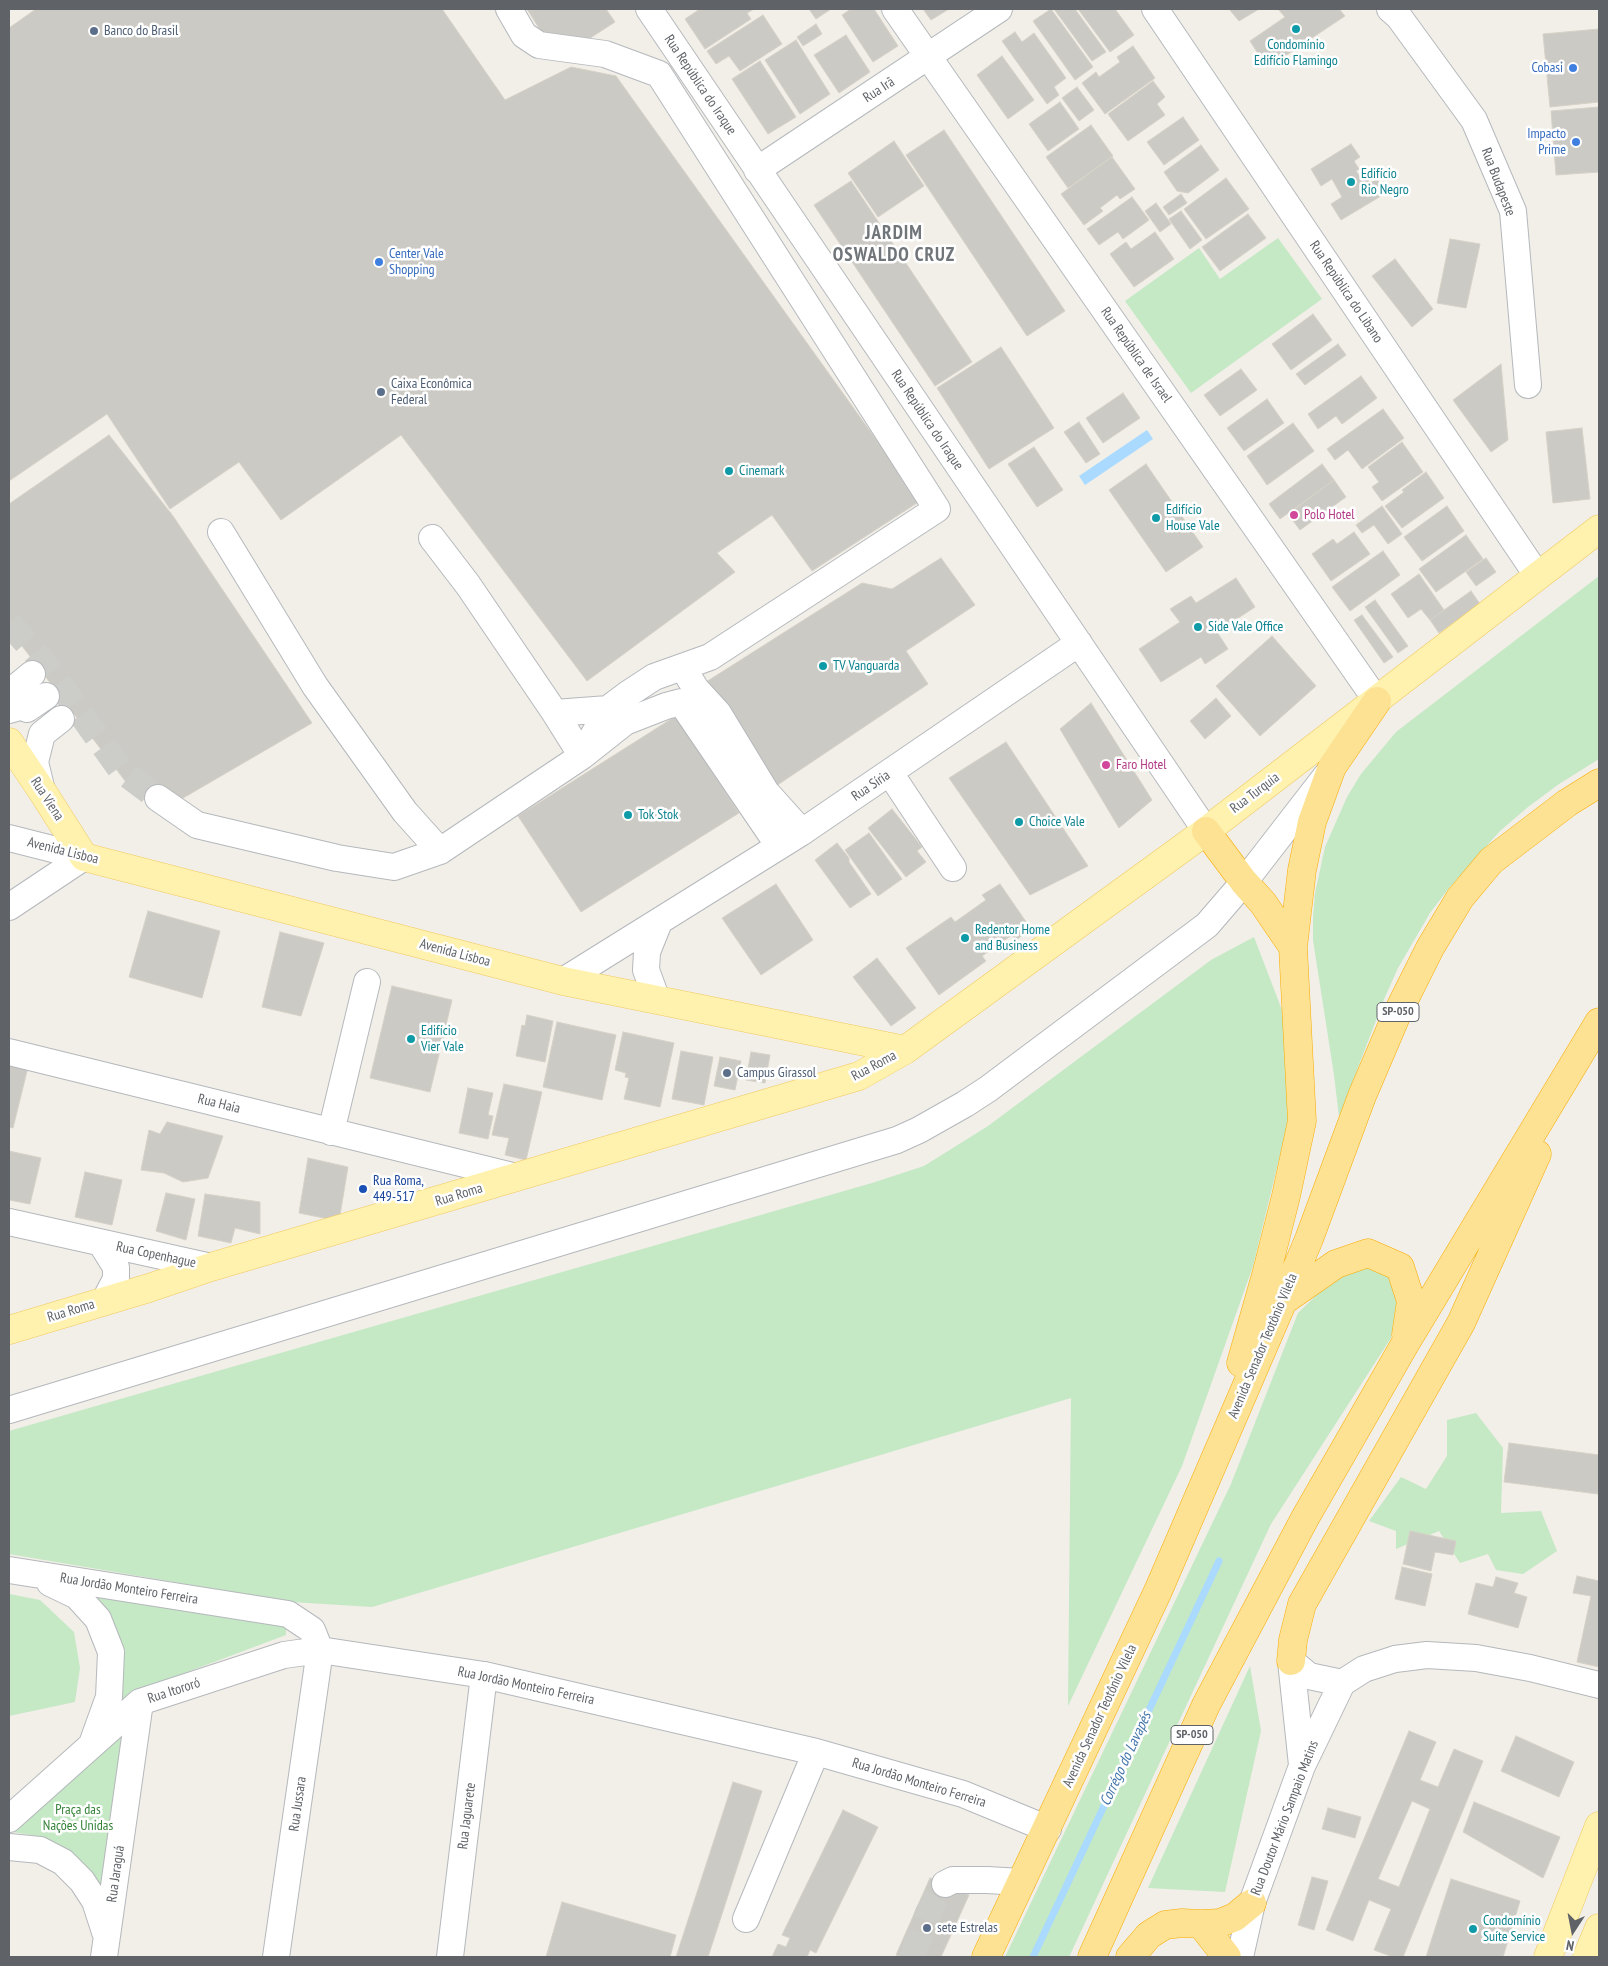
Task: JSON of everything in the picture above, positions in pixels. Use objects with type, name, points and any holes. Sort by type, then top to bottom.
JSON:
[{"type":"highway","points":[[1209,1472],[1266,1275],[1302,1121],[1293,947],[1302,870],[1312,822],[1332,768],[1377,701]]},
{"type":"highway","name":"Avenida Senador Teotônio Vilela","points":[[986,1957],[1048,1829],[1158,1592],[1283,1301],[1362,1096],[1389,1032],[1430,948],[1460,898],[1491,861],[1599,783]]},
{"type":"highway","points":[[1206,831],[1244,882],[1263,902],[1293,947]]},
{"type":"highway","points":[[1291,1661],[1293,1640],[1302,1604],[1461,1322],[1593,1032]]},
{"type":"highway","name":"SP-050","points":[[1092,1957],[1206,1704],[1305,1518],[1404,1344],[1593,1032]]},
{"type":"highway","points":[[1283,1301],[1336,1264],[1368,1253],[1400,1267],[1411,1301],[1404,1344]]},
{"type":"highway","points":[[1130,1957],[1149,1935],[1165,1925],[1220,1923],[1235,1917],[1252,1903]]},
{"type":"highway","points":[[1200,1924],[1227,1957]]},
{"type":"main road","name":"Rua Turquia","points":[[905,1050],[1206,831],[1599,529]]},
{"type":"main road","name":"Rua Viena","points":[[9,742],[84,857]]},
{"type":"main road","name":"Avenida Lisboa","points":[[84,857],[563,981],[905,1050]]},
{"type":"main road","name":"Rua Roma","points":[[9,1330],[104,1302],[211,1267],[860,1076],[905,1050]]},
{"type":"main road","points":[[1548,1957],[1599,1826]]},
{"type":"main road","points":[[1587,1957],[1599,1928]]},
{"type":"street","points":[[509,9],[524,35],[539,45],[605,54],[658,74],[937,509],[710,657],[690,678],[654,678],[608,709],[582,756]]},
{"type":"street","name":"Rua República do Iraque","points":[[649,9],[1206,831]]},
{"type":"street","name":"Rua República de Israel","points":[[895,9],[1377,701]]},
{"type":"street","name":"Rua Irã","points":[[757,170],[999,9]]},
{"type":"street","name":"Rua República do Libano","points":[[1156,9],[1537,575]]},
{"type":"street","name":"Rua Budapeste","points":[[1390,9],[1399,17],[1474,120],[1513,211],[1528,385]]},
{"type":"street","points":[[221,532],[315,686],[405,812],[440,851]]},
{"type":"street","points":[[432,538],[468,585],[582,756]]},
{"type":"street","name":"Rua Síria","points":[[563,981],[802,832],[1079,643]]},
{"type":"street","points":[[690,678],[718,713],[766,792],[802,832]]},
{"type":"street","points":[[9,693],[38,684]]},
{"type":"street","points":[[9,702],[38,684]]},
{"type":"street","points":[[9,710],[16,708],[22,703],[27,709],[38,684]]},
{"type":"street","points":[[158,798],[197,825],[337,858],[394,867],[440,851],[582,756],[625,722],[681,702],[779,846]]},
{"type":"street","points":[[555,713],[608,709]]},
{"type":"street","points":[[42,791],[57,741],[65,725]]},
{"type":"street","points":[[9,1410],[897,1140],[941,1118],[988,1089],[1207,925],[1244,882],[1332,768]]},
{"type":"street","points":[[890,773],[954,868]]},
{"type":"street","name":"Avenida Lisboa","points":[[9,838],[84,857]]},
{"type":"street","points":[[9,907],[84,857]]},
{"type":"street","points":[[657,1000],[646,970],[647,952],[659,922]]},
{"type":"street","points":[[331,1132],[367,982]]},
{"type":"street","name":"Rua Haia","points":[[9,1052],[517,1178]]},
{"type":"street","points":[[430,1156],[442,1168],[446,1182],[442,1200]]},
{"type":"street","name":"Rua Copenhague","points":[[9,1222],[211,1267]]},
{"type":"street","name":"Rua Copenhague","points":[[102,1243],[116,1267],[116,1279],[104,1302]]},
{"type":"street","points":[[19,1571],[77,1596],[98,1619],[111,1652],[109,1697],[91,1746]]},
{"type":"street","name":"Rua Jordão Monteiro Ferreira","points":[[19,1571],[288,1614],[312,1630],[320,1650],[484,1675],[816,1752],[963,1794],[1048,1829]]},
{"type":"street","name":"Rua Itororó","points":[[9,1819],[140,1702],[284,1655],[320,1650]]},
{"type":"street","name":"Rua Jussara","points":[[276,1957],[320,1650]]},
{"type":"street","points":[[1291,1661],[1309,1676],[1342,1683],[1364,1669],[1395,1659],[1427,1655],[1476,1658],[1530,1668],[1599,1685]]},
{"type":"street","points":[[1291,1661],[1302,1766]]},
{"type":"street","name":"Rua Jaguarete","points":[[450,1957],[484,1675]]},
{"type":"street","name":"Rua Doutor Mário Sampaio Matins","points":[[1240,1957],[1252,1903],[1302,1766],[1342,1683]]},
{"type":"street","name":"Rua Jaraguá","points":[[105,1947],[140,1702]]},
{"type":"street","points":[[746,1918],[816,1752]]},
{"type":"street","points":[[9,1847],[40,1850],[63,1862],[82,1881],[95,1902],[105,1947]]},
{"type":"street","points":[[945,1884],[953,1880],[1022,1882]]},
{"type":"green space","points":[[1278,238],[1322,299],[1191,393],[1125,301],[1199,248],[1220,279]]},
{"type":"green space","points":[[1599,576],[1599,759],[1559,784],[1500,831],[1449,888],[1430,913],[1398,968],[1385,997],[1339,1117],[1313,940],[1313,917],[1315,893],[1325,847],[1347,797],[1361,774],[1396,732]]},
{"type":"green space","points":[[1254,937],[1290,1031],[1289,1118],[1253,1266],[1182,1466],[1068,1706],[1071,1398],[372,1607],[292,1602],[9,1554],[9,1431],[872,1183],[924,1166],[988,1126],[1211,960]]},
{"type":"green space","points":[[1366,1262],[1389,1274],[1397,1298],[1391,1338],[1271,1524],[1069,1957],[1005,1957],[1231,1484],[1298,1313],[1333,1279]]},
{"type":"green space","points":[[1476,1413],[1503,1448],[1501,1513],[1541,1511],[1557,1551],[1523,1574],[1496,1570],[1488,1554],[1460,1563],[1439,1531],[1396,1549],[1396,1531],[1369,1521],[1401,1477],[1426,1489],[1447,1456],[1447,1420]]},
{"type":"green space","points":[[83,1590],[286,1626],[286,1635],[134,1692],[118,1706],[124,1651],[108,1611]]},
{"type":"green space","points":[[9,1594],[40,1600],[74,1632],[80,1668],[75,1702],[9,1716]]},
{"type":"green space","points":[[1250,1666],[1261,1731],[1225,1892],[1148,1888]]},
{"type":"green space","name":"Praça das Nações Unidas","points":[[124,1732],[102,1893],[96,1879],[71,1851],[38,1836],[13,1832]]},
{"type":"water","points":[[1147,430],[1153,439],[1085,485],[1079,476]]},
{"type":"building","name":"Center Vale Shopping","points":[[36,9],[442,9],[505,100],[571,67],[616,76],[920,501],[812,571],[772,515],[717,553],[735,572],[587,681],[401,435],[281,520],[239,462],[170,509],[107,414],[9,481],[9,28]]},
{"type":"building","points":[[527,9],[606,9],[615,22],[584,42],[544,36]]},
{"type":"building","points":[[700,9],[754,9],[747,13],[751,19],[705,49],[685,19]]},
{"type":"building","points":[[809,9],[831,9],[816,19]]},
{"type":"building","points":[[851,9],[874,9],[898,46],[873,62],[842,15]]},
{"type":"building","points":[[923,9],[949,9],[931,20]]},
{"type":"building","points":[[1051,9],[1093,67],[1075,80],[1033,21]]},
{"type":"building","points":[[1054,9],[1075,9],[1106,52],[1092,61]]},
{"type":"building","points":[[1078,9],[1115,9],[1134,35],[1110,52]]},
{"type":"building","name":"Condomínio Edifício Flamingo","points":[[1229,9],[1259,9],[1239,21]]},
{"type":"building","name":"Condomínio Edifício Flamingo","points":[[1278,9],[1339,9],[1345,16],[1267,68],[1250,41],[1285,17]]},
{"type":"building","points":[[763,15],[782,44],[740,71],[729,56],[716,64],[707,51]]},
{"type":"building","points":[[816,24],[822,34],[803,46],[797,37]]},
{"type":"building","name":"Cobasi","points":[[1599,29],[1599,102],[1550,107],[1543,34]]},
{"type":"building","points":[[1015,32],[1022,42],[1034,33],[1066,78],[1054,87],[1059,95],[1047,104],[1002,41]]},
{"type":"building","points":[[846,35],[870,72],[839,93],[814,55]]},
{"type":"building","points":[[796,40],[830,94],[800,114],[765,60]]},
{"type":"building","points":[[1133,46],[1155,78],[1105,114],[1082,83],[1096,72],[1099,77],[1120,62],[1117,57]]},
{"type":"building","points":[[1002,56],[1034,100],[1008,119],[977,75]]},
{"type":"building","points":[[760,61],[796,117],[768,134],[732,79]]},
{"type":"building","points":[[1153,81],[1165,97],[1157,104],[1165,115],[1128,141],[1108,114]]},
{"type":"building","points":[[1077,87],[1094,110],[1079,121],[1062,98]]},
{"type":"building","points":[[1060,102],[1079,129],[1048,151],[1029,124]]},
{"type":"building","name":"Impacto Prime","points":[[1599,107],[1599,172],[1556,175],[1551,111]]},
{"type":"building","points":[[1183,117],[1199,140],[1164,165],[1147,142]]},
{"type":"building","points":[[1091,125],[1113,156],[1068,188],[1046,157]]},
{"type":"building","points":[[944,130],[1065,311],[1027,336],[906,155]]},
{"type":"building","points":[[894,141],[924,186],[878,217],[848,173]]},
{"type":"building","name":"Edifício Rio Negro","points":[[1351,144],[1360,157],[1354,161],[1359,169],[1356,171],[1363,181],[1367,178],[1370,183],[1377,179],[1386,193],[1341,220],[1331,204],[1342,197],[1332,179],[1321,186],[1311,169]]},
{"type":"building","points":[[1201,145],[1219,170],[1188,193],[1177,191],[1164,172]]},
{"type":"building","points":[[1112,157],[1135,189],[1120,199],[1117,195],[1100,208],[1103,211],[1084,225],[1061,194]]},
{"type":"building","points":[[1226,178],[1249,209],[1206,239],[1184,209]]},
{"type":"building","points":[[851,181],[972,362],[935,386],[814,205]]},
{"type":"building","points":[[1181,194],[1187,203],[1169,215],[1163,207]]},
{"type":"building","points":[[1132,197],[1149,220],[1123,239],[1118,232],[1099,245],[1087,229]]},
{"type":"building","points":[[1156,203],[1171,224],[1160,232],[1145,211]]},
{"type":"building","points":[[1181,211],[1202,240],[1190,249],[1169,219]]},
{"type":"building","points":[[1248,214],[1266,238],[1220,271],[1202,247]]},
{"type":"building","points":[[1155,232],[1174,259],[1134,287],[1110,254],[1126,242],[1131,249]]},
{"type":"building","points":[[1450,239],[1480,244],[1466,308],[1437,303]]},
{"type":"building","points":[[1395,259],[1433,309],[1412,327],[1372,276]]},
{"type":"building","points":[[1313,314],[1332,340],[1291,370],[1272,344]]},
{"type":"building","points":[[1338,344],[1346,355],[1305,385],[1296,374]]},
{"type":"building","points":[[1001,347],[1054,428],[989,469],[937,388]]},
{"type":"building","points":[[1501,364],[1508,440],[1491,452],[1453,400]]},
{"type":"building","points":[[1241,369],[1257,390],[1220,416],[1204,395]]},
{"type":"building","points":[[1361,376],[1377,398],[1342,424],[1336,416],[1318,429],[1308,414]]},
{"type":"building","points":[[1123,393],[1140,418],[1103,443],[1086,418]]},
{"type":"building","points":[[1267,399],[1284,423],[1244,451],[1227,428]]},
{"type":"building","points":[[1383,409],[1404,438],[1362,469],[1348,450],[1335,460],[1327,449]]},
{"type":"building","points":[[1079,422],[1100,454],[1086,463],[1064,432]]},
{"type":"building","points":[[1293,423],[1314,451],[1267,485],[1247,456]]},
{"type":"building","points":[[1582,428],[1590,499],[1553,503],[1546,432]]},
{"type":"building","points":[[109,435],[173,516],[312,723],[178,801],[169,789],[154,801],[146,800],[129,786],[9,629],[9,504]]},
{"type":"building","points":[[1402,442],[1423,472],[1382,501],[1372,487],[1379,482],[1368,467]]},
{"type":"building","points":[[1034,447],[1063,490],[1037,507],[1008,464]]},
{"type":"building","name":"Edifício House Vale","points":[[1146,464],[1203,547],[1166,572],[1109,490]]},
{"type":"building","points":[[1322,464],[1334,480],[1280,519],[1269,504]]},
{"type":"building","points":[[1426,472],[1444,498],[1402,528],[1385,506]]},
{"type":"building","points":[[1334,480],[1346,497],[1300,530],[1288,514]]},
{"type":"building","points":[[1382,506],[1402,534],[1388,544],[1374,525],[1362,533],[1356,525]]},
{"type":"building","points":[[1447,506],[1464,531],[1422,561],[1404,537]]},
{"type":"building","points":[[1354,532],[1370,554],[1331,581],[1312,554],[1333,539],[1337,544]]},
{"type":"building","points":[[1466,535],[1483,559],[1436,592],[1419,569]]},
{"type":"building","points":[[1383,551],[1400,575],[1350,611],[1332,587]]},
{"type":"building","name":"TV Vanguarda","points":[[941,558],[975,605],[906,651],[928,684],[776,786],[706,682],[862,583],[892,589]]},
{"type":"building","points":[[1486,558],[1496,572],[1476,586],[1466,572]]},
{"type":"building","points":[[1419,574],[1444,610],[1430,620],[1421,609],[1408,618],[1391,594]]},
{"type":"building","name":"Side Vale Office","points":[[1236,578],[1255,607],[1217,632],[1228,649],[1205,664],[1201,657],[1161,682],[1139,649],[1180,622],[1170,609],[1191,596],[1196,603]]},
{"type":"building","points":[[1471,591],[1480,604],[1439,633],[1430,620]]},
{"type":"building","points":[[1375,600],[1408,646],[1398,653],[1365,607]]},
{"type":"building","points":[[1362,615],[1393,657],[1384,663],[1354,620]]},
{"type":"building","points":[[1272,636],[1316,686],[1260,736],[1216,686]]},
{"type":"building","points":[[1216,698],[1231,716],[1205,739],[1190,721]]},
{"type":"building","name":"Faro Hotel","points":[[1091,703],[1152,800],[1119,828],[1060,729]]},
{"type":"building","name":"Tok Stok","points":[[676,716],[739,813],[581,912],[518,816]]},
{"type":"building","name":"Choice Vale","points":[[1006,742],[1088,866],[1030,895],[949,778]]},
{"type":"building","points":[[892,809],[922,847],[917,851],[926,862],[906,877],[868,828]]},
{"type":"building","points":[[869,833],[902,879],[878,896],[845,850]]},
{"type":"building","points":[[837,843],[849,858],[849,862],[871,894],[850,908],[815,860]]},
{"type":"building","points":[[776,884],[813,940],[761,975],[722,918]]},
{"type":"building","name":"Redentor Home and Business","points":[[1000,884],[1031,929],[1016,940],[1012,935],[982,956],[986,961],[939,995],[906,948],[951,917],[955,922],[986,900],[982,895]]},
{"type":"building","points":[[148,911],[220,931],[202,998],[129,977]]},
{"type":"building","points":[[280,932],[324,943],[301,1016],[262,1007]]},
{"type":"building","points":[[877,958],[916,1008],[891,1026],[853,977]]},
{"type":"building","name":"Edifício Vier Vale","points":[[392,986],[452,1000],[430,1092],[370,1078]]},
{"type":"building","points":[[527,1015],[553,1021],[545,1062],[516,1056],[522,1025],[525,1026]]},
{"type":"building","points":[[557,1022],[616,1035],[602,1100],[543,1087]]},
{"type":"building","points":[[623,1032],[674,1043],[660,1107],[624,1099],[629,1078],[625,1077],[626,1073],[615,1070]]},
{"type":"building","points":[[681,1051],[713,1057],[704,1105],[672,1099]]},
{"type":"building","points":[[751,1052],[770,1055],[765,1083],[746,1080]]},
{"type":"building","name":"Campus Girassol","points":[[720,1057],[741,1061],[735,1090],[714,1086]]},
{"type":"building","points":[[9,1063],[28,1067],[13,1128],[9,1127]]},
{"type":"building","points":[[504,1084],[542,1092],[526,1160],[505,1155],[509,1138],[492,1135]]},
{"type":"building","points":[[468,1088],[493,1093],[488,1115],[493,1116],[488,1139],[459,1133]]},
{"type":"building","points":[[167,1122],[223,1136],[208,1178],[183,1182],[164,1173],[141,1170],[149,1130],[160,1134]]},
{"type":"building","points":[[9,1151],[41,1158],[30,1204],[9,1200]]},
{"type":"building","points":[[308,1158],[348,1167],[339,1221],[299,1213]]},
{"type":"building","points":[[85,1172],[122,1180],[112,1225],[75,1217]]},
{"type":"building","points":[[166,1193],[195,1199],[186,1240],[156,1231]]},
{"type":"building","points":[[205,1194],[260,1202],[260,1234],[235,1228],[231,1243],[198,1236]]},
{"type":"building","points":[[1509,1443],[1599,1455],[1598,1494],[1504,1482]]},
{"type":"building","points":[[1410,1531],[1456,1541],[1453,1555],[1435,1552],[1431,1571],[1403,1564]]},
{"type":"building","points":[[1402,1567],[1432,1574],[1425,1606],[1395,1599]]},
{"type":"building","points":[[1577,1576],[1599,1581],[1599,1667],[1577,1662],[1591,1596],[1573,1593]]},
{"type":"building","points":[[1496,1577],[1518,1583],[1514,1593],[1527,1597],[1518,1628],[1468,1614],[1476,1583],[1493,1587]]},
{"type":"building","points":[[1409,1731],[1436,1742],[1420,1780],[1438,1787],[1454,1749],[1483,1761],[1403,1957],[1393,1957],[1374,1950],[1391,1909],[1369,1900],[1353,1941],[1326,1930]],"holes":[[[1412,1801],[1430,1809],[1399,1887],[1378,1879]]]},
{"type":"building","points":[[1516,1736],[1574,1762],[1559,1797],[1501,1771]]},
{"type":"building","points":[[733,1782],[762,1791],[708,1957],[676,1957]]},
{"type":"building","points":[[1474,1802],[1560,1837],[1543,1878],[1463,1832]]},
{"type":"building","points":[[1328,1808],[1361,1817],[1355,1838],[1322,1829]]},
{"type":"building","points":[[843,1810],[878,1827],[816,1953],[810,1950],[807,1957],[772,1957],[778,1944],[786,1947],[790,1938],[782,1935]]},
{"type":"building","points":[[1312,1877],[1328,1881],[1314,1930],[1298,1925]]},
{"type":"building","points":[[930,1878],[969,1895],[941,1957],[902,1957],[896,1955]]},
{"type":"building","name":"Condomínio Suíte Service","points":[[1451,1879],[1520,1901],[1503,1957],[1426,1957]]},
{"type":"building","points":[[562,1902],[676,1935],[670,1957],[546,1957]]},
{"type":"waterway","name":"Corrégo do Lavapés","points":[[1033,1957],[1219,1561]]},
{"type":"tunnel","points":[[9,623],[45,664],[121,770],[158,798]]},
{"type":"tunnel","points":[[913,1957],[928,1913],[945,1884]]},
{"type":"place","name":"Condomínio Edifício Flamingo","points":[[1296,29]]},
{"type":"place","name":"Banco do Brasil","points":[[94,31]]},
{"type":"place","name":"Cobasi","points":[[1573,68]]},
{"type":"place","name":"Impacto Prime","points":[[1576,142]]},
{"type":"place","name":"Edifício Rio Negro","points":[[1351,182]]},
{"type":"place","name":"Center Vale Shopping","points":[[379,262]]},
{"type":"place","name":"Caixa Econômica Federal","points":[[381,392]]},
{"type":"place","name":"Cinemark","points":[[729,471]]},
{"type":"place","name":"Polo Hotel","points":[[1294,515]]},
{"type":"place","name":"Edifício House Vale","points":[[1156,518]]},
{"type":"place","name":"Side Vale Office","points":[[1198,627]]},
{"type":"place","name":"TV Vanguarda","points":[[823,666]]},
{"type":"place","name":"Faro Hotel","points":[[1106,765]]},
{"type":"place","name":"Tok Stok","points":[[628,815]]},
{"type":"place","name":"Choice Vale","points":[[1019,822]]},
{"type":"place","name":"Redentor Home and Business","points":[[965,938]]},
{"type":"place","name":"Edifício Vier Vale","points":[[411,1039]]},
{"type":"place","name":"Campus Girassol","points":[[727,1073]]},
{"type":"place","name":"Rua Roma, 449-517","points":[[363,1189]]},
{"type":"place","name":"sete Estrelas","points":[[927,1928]]},
{"type":"place","name":"Condomínio Suíte Service","points":[[1473,1929]]},
{"type":"district","name":"JARDIM OSWALDO CRUZ","points":[[894,245]]}]
